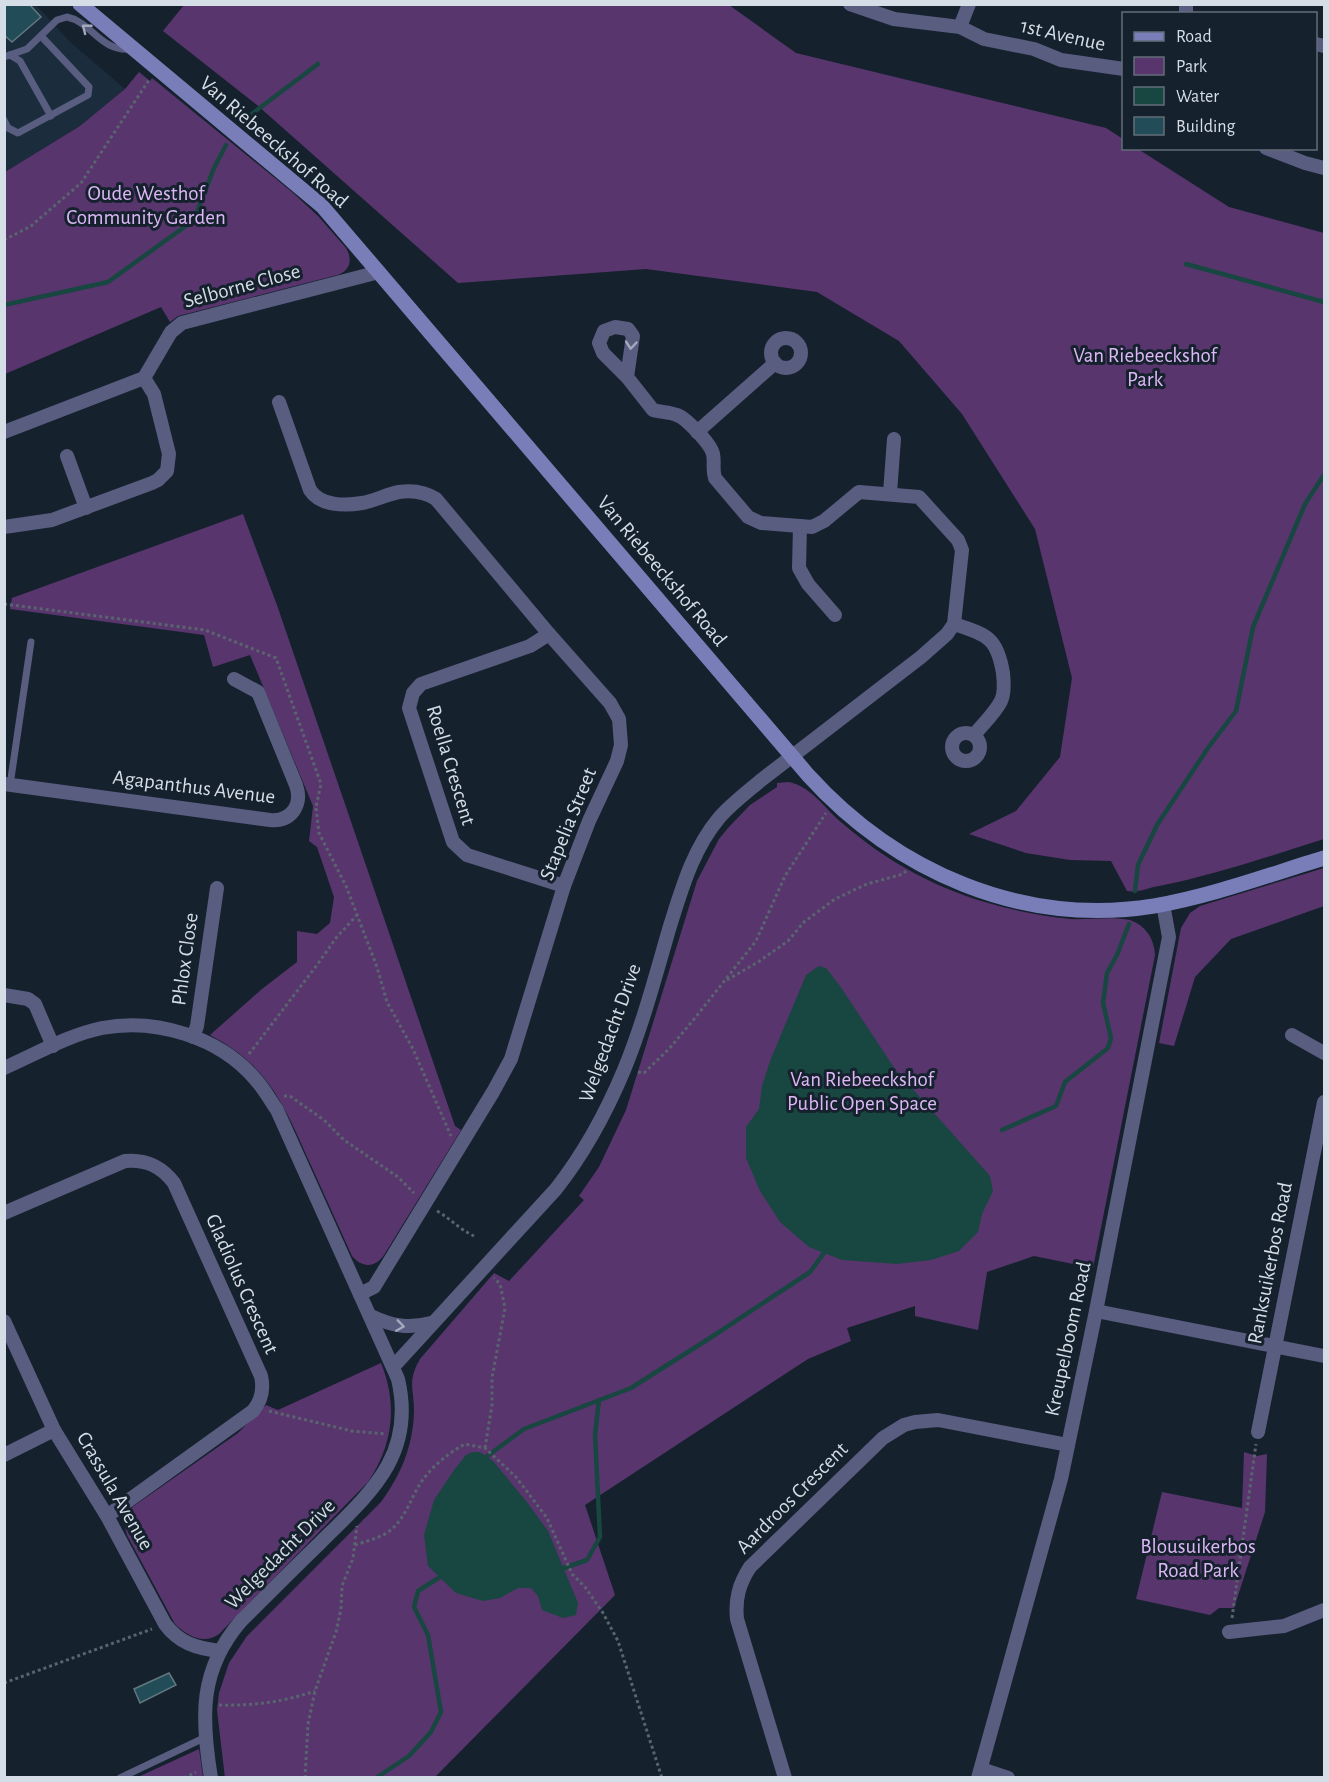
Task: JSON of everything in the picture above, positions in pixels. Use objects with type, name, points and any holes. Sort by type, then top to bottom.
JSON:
[{"type":"street","name":"Van Riebeeckshof Road","points":[[80,4],[322,206],[792,757],[837,805],[872,835],[914,862],[955,882],[992,895],[1050,907],[1102,910],[1163,904],[1200,896],[1324,858]]},
{"type":"street","name":"1st Avenue","points":[[850,4],[894,19],[960,27],[984,39],[1034,49],[1061,60],[1122,69]]},
{"type":"street","points":[[960,27],[969,4]]},
{"type":"street","points":[[1271,150],[1324,168]]},
{"type":"street","name":"Selborne Close","points":[[144,378],[171,332],[182,323],[379,272]]},
{"type":"street","points":[[697,432],[774,363]]},
{"type":"street","points":[[627,377],[653,410],[678,415],[697,432],[714,456],[712,471],[715,478],[748,516],[761,523],[812,527],[824,521],[859,492],[920,496],[958,540],[962,550],[954,624],[992,641],[1000,656],[1004,682],[1001,701],[974,735]]},
{"type":"street","points":[[4,432],[144,378],[154,394],[169,454],[167,471],[152,483],[52,520],[4,527]]},
{"type":"street","name":"Stapelia Street","points":[[279,402],[310,490],[316,499],[325,503],[361,504],[399,492],[426,493],[436,499],[610,703],[619,719],[622,736],[617,761],[589,821],[564,886],[511,1059],[374,1287],[360,1294]]},
{"type":"street","points":[[890,493],[894,439]]},
{"type":"street","points":[[67,456],[86,508]]},
{"type":"street","points":[[800,526],[797,559],[799,568],[808,584],[835,615]]},
{"type":"street","name":"Welgedacht Drive","points":[[393,1367],[556,1189],[575,1165],[593,1136],[624,1069],[684,882],[705,838],[718,819],[734,802],[921,657],[947,634],[954,624]]},
{"type":"street","name":"Roella Crescent","points":[[549,634],[530,646],[421,684],[413,693],[409,708],[453,842],[457,847],[467,855],[564,886]]},
{"type":"street","name":"Agapanthus Avenue","points":[[7,785],[275,821],[291,814],[297,804],[298,792],[258,692],[234,679]]},
{"type":"street","name":"Phlox Close","points":[[193,1036],[217,888]]},
{"type":"street","name":"Kreupelboom Road","points":[[979,1773],[1061,1479],[1168,937],[1163,904]]},
{"type":"street","points":[[4,995],[28,999],[35,1004],[53,1046]]},
{"type":"street","name":"Welgedacht Drive","points":[[4,1068],[100,1028],[121,1026],[164,1028],[193,1036],[241,1065],[256,1079],[277,1110],[371,1316],[393,1367],[400,1391],[402,1419],[400,1433],[397,1448],[384,1474],[360,1504],[241,1621],[219,1651],[207,1685],[205,1705],[211,1778]]},
{"type":"street","points":[[1292,1035],[1324,1053]]},
{"type":"street","name":"Ranksuikerbos Road","points":[[1258,1432],[1324,1102]]},
{"type":"street","name":"Gladiolus Crescent","points":[[4,1214],[125,1161],[144,1161],[162,1169],[174,1183],[261,1376],[260,1401]]},
{"type":"street","points":[[1096,1311],[1324,1356]]},
{"type":"street","points":[[371,1316],[394,1326],[410,1328],[432,1323]]},
{"type":"street","name":"Crassula Avenue","points":[[4,1321],[54,1430],[107,1516],[165,1624],[176,1637],[184,1642],[202,1649],[219,1651]]},
{"type":"street","points":[[107,1516],[248,1415],[260,1401]]},
{"type":"street","name":"Aardroos Crescent","points":[[785,1778],[737,1620],[737,1598],[750,1567],[883,1438],[904,1425],[938,1420],[1068,1445]]},
{"type":"street","points":[[4,1455],[54,1430]]},
{"type":"street","points":[[1228,1632],[1284,1626],[1324,1610]]},
{"type":"street","points":[[979,1773],[1008,1778]]},
{"type":"lane","points":[[7,55],[27,49],[57,20],[62,18],[71,18],[111,47],[124,50],[133,49]]},
{"type":"lane","points":[[4,120],[8,128],[18,133],[88,95],[90,90],[41,36]]},
{"type":"lane","points":[[7,55],[20,61],[51,116]]},
{"type":"lane","points":[[7,785],[31,642]]},
{"type":"lane","points":[[120,1778],[206,1737]]},
{"type":"path","points":[[4,240],[31,226],[81,183],[155,68]]},
{"type":"path","points":[[4,604],[205,630],[276,658],[321,784],[316,807],[319,834],[346,886],[377,967],[387,1002],[413,1049],[453,1140],[460,1145]]},
{"type":"path","points":[[297,804],[316,807]]},
{"type":"path","points":[[624,1069],[644,1073],[669,1049],[726,981],[756,941],[785,876],[822,819],[837,805]]},
{"type":"path","points":[[726,981],[788,941],[804,922],[835,899],[867,884],[903,874],[914,862]]},
{"type":"path","points":[[241,1065],[319,964],[336,938],[357,915]]},
{"type":"path","points":[[278,1093],[290,1096],[324,1120],[344,1140],[398,1178],[419,1199]]},
{"type":"path","points":[[431,1208],[449,1217],[460,1229],[474,1236]]},
{"type":"path","points":[[484,1448],[492,1405],[492,1378],[505,1308],[500,1284],[491,1275]]},
{"type":"path","points":[[260,1401],[269,1411],[297,1419],[352,1431],[400,1433]]},
{"type":"path","points":[[1228,1632],[1234,1608],[1258,1432]]},
{"type":"path","points":[[355,1545],[372,1540],[393,1528],[411,1504],[420,1483],[453,1450],[465,1444],[484,1448],[516,1477],[533,1497],[547,1518],[572,1574],[585,1587],[603,1613],[618,1641],[662,1778]]},
{"type":"path","points":[[306,1778],[308,1724],[315,1691],[336,1632],[341,1609],[342,1586],[353,1558],[360,1504]]},
{"type":"path","points":[[4,1683],[165,1624]]},
{"type":"path","points":[[205,1705],[257,1705],[286,1700],[315,1691]]},
{"type":"shaded area","points":[[5,5],[36,5],[70,42],[125,89],[80,126],[5,172]]},
{"type":"green space","name":"Van Riebeeckshof Park","points":[[184,5],[729,5],[796,53],[1106,128],[1122,138],[1122,150],[1140,150],[1229,207],[1324,233],[1324,839],[1222,871],[1139,891],[1127,891],[1111,861],[1070,860],[1026,853],[969,834],[1016,811],[1060,757],[1072,678],[1035,529],[962,414],[899,341],[817,292],[646,269],[458,283],[257,105],[163,31]]},
{"type":"green space","name":"Oude Westhof Community Garden","points":[[139,72],[150,81],[152,78],[292,192],[318,216],[346,248],[349,264],[345,271],[337,275],[178,316],[170,322],[161,307],[5,374],[5,172],[80,126],[125,89]]},
{"type":"green space","points":[[243,514],[278,608],[455,1126],[461,1130],[384,1255],[377,1262],[368,1265],[360,1263],[352,1256],[292,1123],[272,1089],[247,1060],[210,1035],[262,989],[297,962],[297,931],[317,934],[330,923],[334,897],[317,847],[309,841],[313,806],[250,655],[213,667],[204,635],[10,609],[12,598]]},
{"type":"green space","name":"Van Riebeeckshof Public Open Space","points":[[789,782],[811,793],[842,823],[886,856],[914,873],[951,890],[990,904],[1050,916],[1070,919],[1130,920],[1148,933],[1155,955],[1093,1268],[1034,1256],[987,1272],[978,1330],[915,1316],[915,1306],[847,1328],[851,1341],[808,1359],[585,1505],[615,1595],[435,1777],[225,1778],[217,1710],[219,1693],[229,1663],[247,1636],[381,1502],[388,1492],[405,1460],[411,1437],[414,1412],[412,1379],[420,1359],[494,1273],[509,1281],[584,1200],[579,1196],[599,1167],[626,1110],[697,881],[719,839],[728,828],[750,805],[777,787],[777,783]]},
{"type":"green space","points":[[1324,868],[1324,906],[1231,939],[1195,977],[1174,1046],[1159,1043],[1181,928],[1190,913],[1200,906]]},
{"type":"green space","points":[[381,1363],[390,1394],[390,1424],[383,1454],[368,1482],[219,1634],[202,1639],[185,1632],[175,1624],[127,1535],[124,1523],[131,1508],[238,1433],[266,1405],[278,1410]]},
{"type":"green space","name":"Blousuikerbos Road Park","points":[[1244,1452],[1257,1456],[1267,1454],[1265,1512],[1234,1608],[1219,1608],[1210,1615],[1136,1599],[1162,1492],[1242,1508]]},
{"type":"green space","points":[[199,1749],[203,1777],[138,1777]]},
{"type":"water","points":[[819,966],[826,968],[840,986],[895,1069],[990,1176],[993,1191],[982,1214],[978,1232],[959,1251],[931,1260],[897,1264],[842,1260],[809,1247],[780,1222],[760,1191],[746,1158],[746,1127],[759,1109],[762,1086],[770,1061],[806,975]]},
{"type":"water","points":[[480,1452],[493,1461],[548,1531],[578,1603],[576,1615],[563,1618],[542,1610],[538,1596],[531,1588],[518,1588],[500,1598],[483,1601],[456,1593],[428,1566],[424,1535],[434,1500],[454,1470],[466,1455]]},
{"type":"building","points":[[4,4],[29,4],[41,17],[12,42],[4,35]]},
{"type":"building","points":[[169,1673],[176,1685],[140,1703],[134,1689]]},
{"type":"waterway","points":[[245,119],[318,64]]},
{"type":"waterway","points":[[4,305],[108,282],[194,220],[214,168],[226,145]]},
{"type":"waterway","points":[[1186,264],[1324,302]]},
{"type":"waterway","points":[[1135,891],[1138,865],[1157,825],[1208,748],[1236,711],[1253,627],[1305,504],[1324,475]]},
{"type":"waterway","points":[[1002,1130],[1056,1106],[1065,1082],[1108,1048],[1111,1038],[1103,1003],[1107,973],[1129,924]]},
{"type":"waterway","points":[[486,1457],[524,1429],[631,1388],[810,1272],[824,1253]]},
{"type":"waterway","points":[[564,1568],[587,1560],[600,1537],[595,1435],[599,1400]]},
{"type":"waterway","points":[[376,1778],[409,1756],[431,1732],[441,1712],[428,1635],[414,1607],[418,1591],[440,1577]]}]
